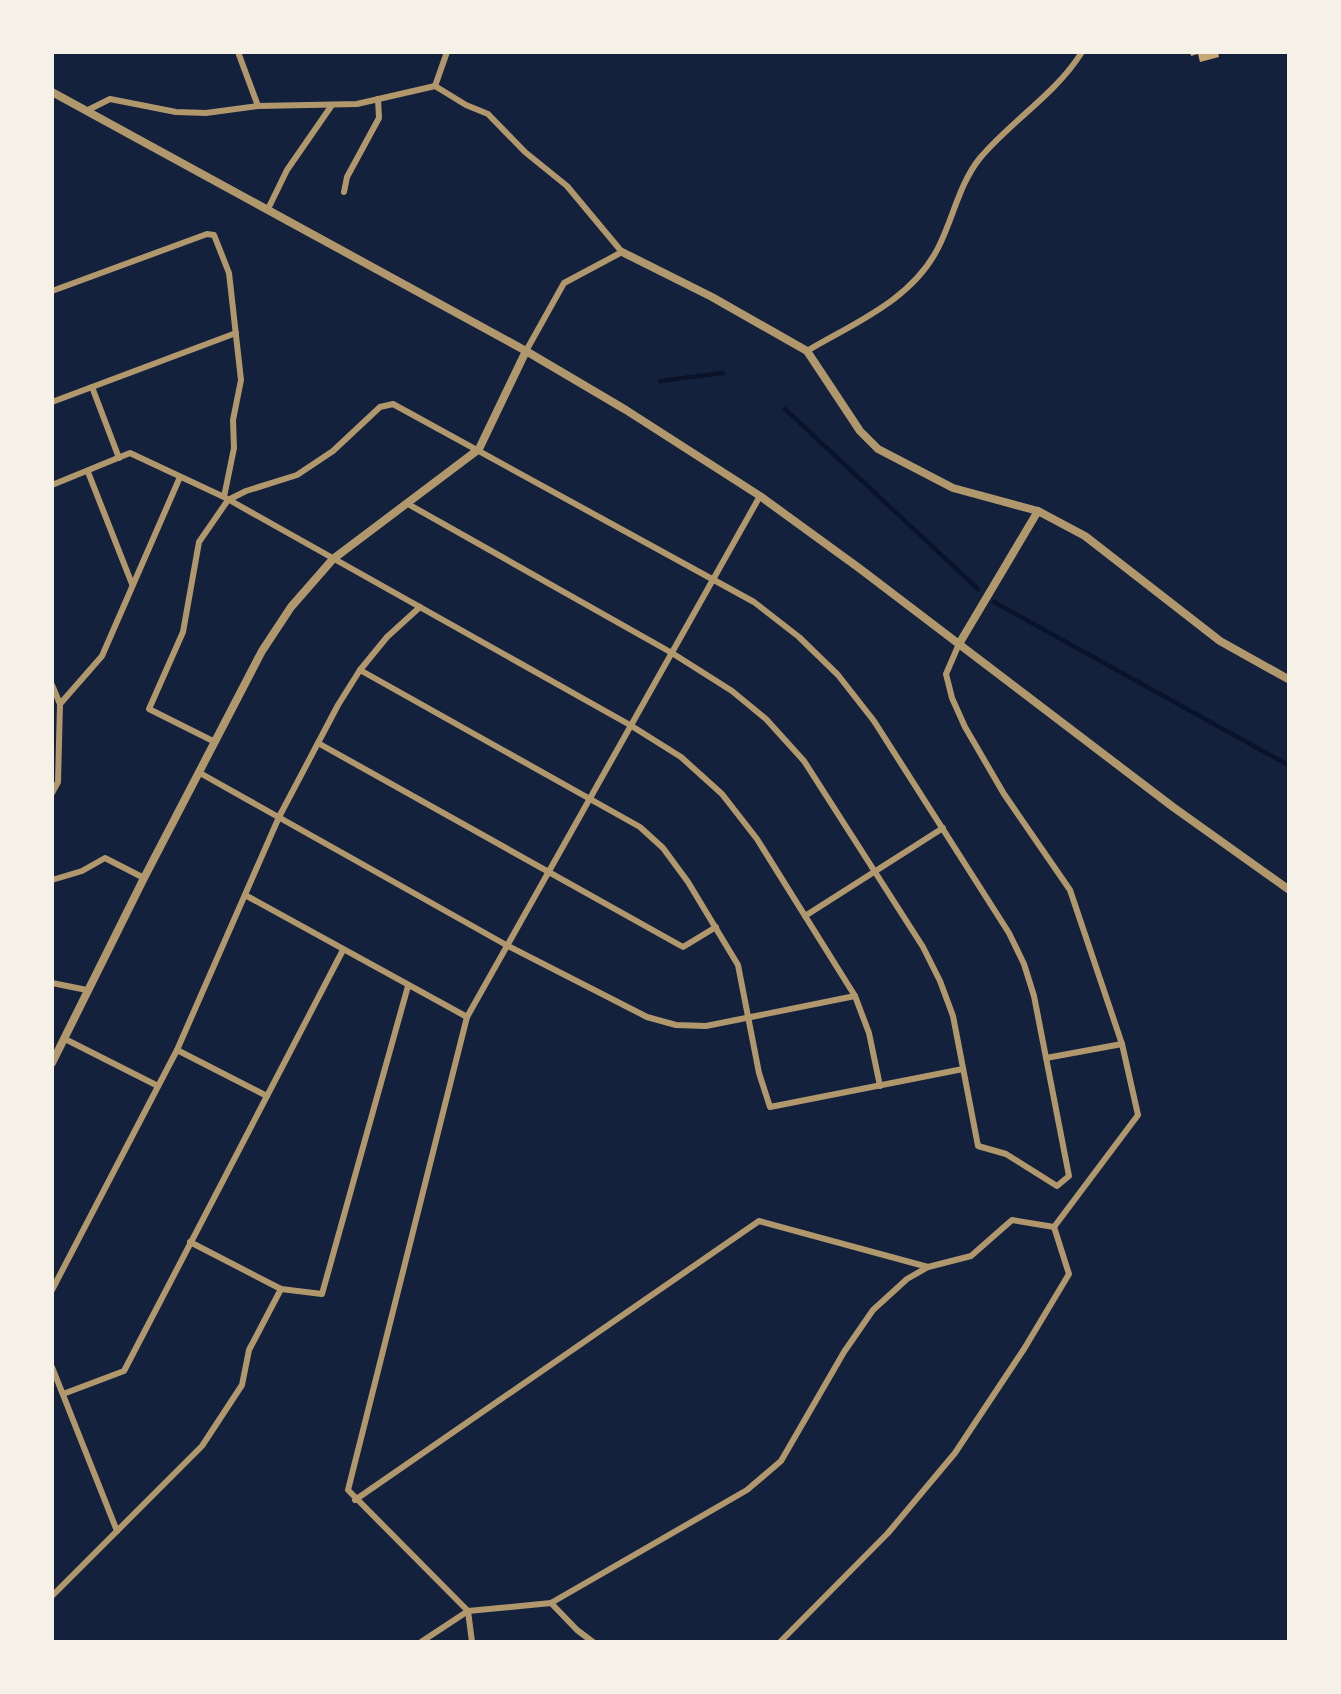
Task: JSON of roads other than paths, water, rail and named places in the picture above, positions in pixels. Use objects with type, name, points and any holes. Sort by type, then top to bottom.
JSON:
[{"type":"street","points":[[238,52],[258,106]]},
{"type":"street","points":[[435,86],[447,52]]},
{"type":"street","points":[[807,351],[896,299],[914,281],[937,251],[970,171],[982,155],[1066,77],[1082,52]]},
{"type":"street","points":[[88,110],[110,99],[176,112],[206,113],[258,106],[357,104],[435,86],[466,105],[488,114],[525,152],[567,186],[622,252],[722,303],[807,351],[860,431],[878,449],[953,488],[1038,511],[1085,536],[1220,641],[1288,679]]},
{"type":"street","points":[[52,92],[526,351],[626,410],[760,496],[1173,807],[1288,889]]},
{"type":"street","points":[[344,192],[347,177],[379,118],[378,99]]},
{"type":"street","points":[[268,209],[287,170],[332,105]]},
{"type":"street","points":[[52,291],[207,234],[214,235],[229,273],[242,380],[233,420],[234,448],[226,499],[199,542],[183,632],[149,709],[215,742]]},
{"type":"street","points":[[52,1063],[144,878],[262,651],[291,607],[333,559],[479,449],[526,351],[564,283],[622,252]]},
{"type":"street","points":[[52,402],[236,333]]},
{"type":"street","points":[[92,387],[119,458]]},
{"type":"street","points":[[226,499],[297,475],[333,451],[380,406],[393,404],[479,449],[754,602],[799,637],[838,675],[874,721],[1009,933],[1024,964],[1034,996],[1069,1176],[1057,1186],[1006,1154],[978,1146],[953,1016],[940,981],[923,947],[804,761],[766,719],[732,691],[672,653],[408,504]]},
{"type":"street","points":[[52,485],[130,453],[226,499],[630,725],[681,757],[722,794],[757,839],[855,996],[869,1033],[880,1086]]},
{"type":"street","points":[[88,472],[132,584]]},
{"type":"street","points":[[60,704],[102,656],[180,477]]},
{"type":"street","points":[[472,1641],[468,1611],[355,1500],[348,1490],[467,1017],[760,496]]},
{"type":"street","points":[[1038,511],[959,644],[946,674],[952,698],[965,727],[1004,794],[1070,890],[1122,1044],[1138,1115],[1054,1227]]},
{"type":"street","points":[[52,1290],[177,1050],[279,817],[318,743],[360,670],[387,637],[420,607]]},
{"type":"street","points":[[360,670],[640,827],[663,848],[716,927],[738,965],[759,1073],[770,1107],[963,1069]]},
{"type":"street","points":[[52,686],[60,704],[58,782],[52,793]]},
{"type":"street","points":[[318,743],[683,947],[716,927]]},
{"type":"street","points":[[200,773],[508,946],[647,1017],[676,1025],[706,1026],[855,996]]},
{"type":"street","points":[[806,916],[943,828]]},
{"type":"street","points":[[52,880],[82,871],[105,858],[144,878]]},
{"type":"street","points":[[245,896],[408,987],[467,1017]]},
{"type":"street","points":[[63,1394],[124,1371],[343,950]]},
{"type":"street","points":[[52,983],[87,990]]},
{"type":"street","points":[[190,1242],[280,1288],[322,1294],[408,987]]},
{"type":"street","points":[[65,1039],[158,1086]]},
{"type":"street","points":[[1046,1058],[1122,1044]]},
{"type":"street","points":[[177,1050],[267,1096]]},
{"type":"street","points":[[421,1641],[468,1611],[551,1603],[747,1490],[781,1461],[844,1352],[873,1310],[907,1279],[928,1267],[971,1256],[1012,1220],[1054,1227]]},
{"type":"street","points":[[355,1500],[759,1221],[928,1267]]},
{"type":"street","points":[[780,1641],[888,1533],[955,1453],[1024,1349],[1069,1275],[1054,1227]]},
{"type":"street","points":[[52,1596],[202,1446],[242,1385],[249,1350],[280,1288]]},
{"type":"street","points":[[52,1367],[117,1531]]},
{"type":"street","points":[[551,1603],[577,1630],[593,1641]]},
{"type":"waterway","points":[[660,381],[723,373]]},
{"type":"waterway","points":[[785,409],[978,589]]},
{"type":"waterway","points":[[994,602],[1288,765]]}]
